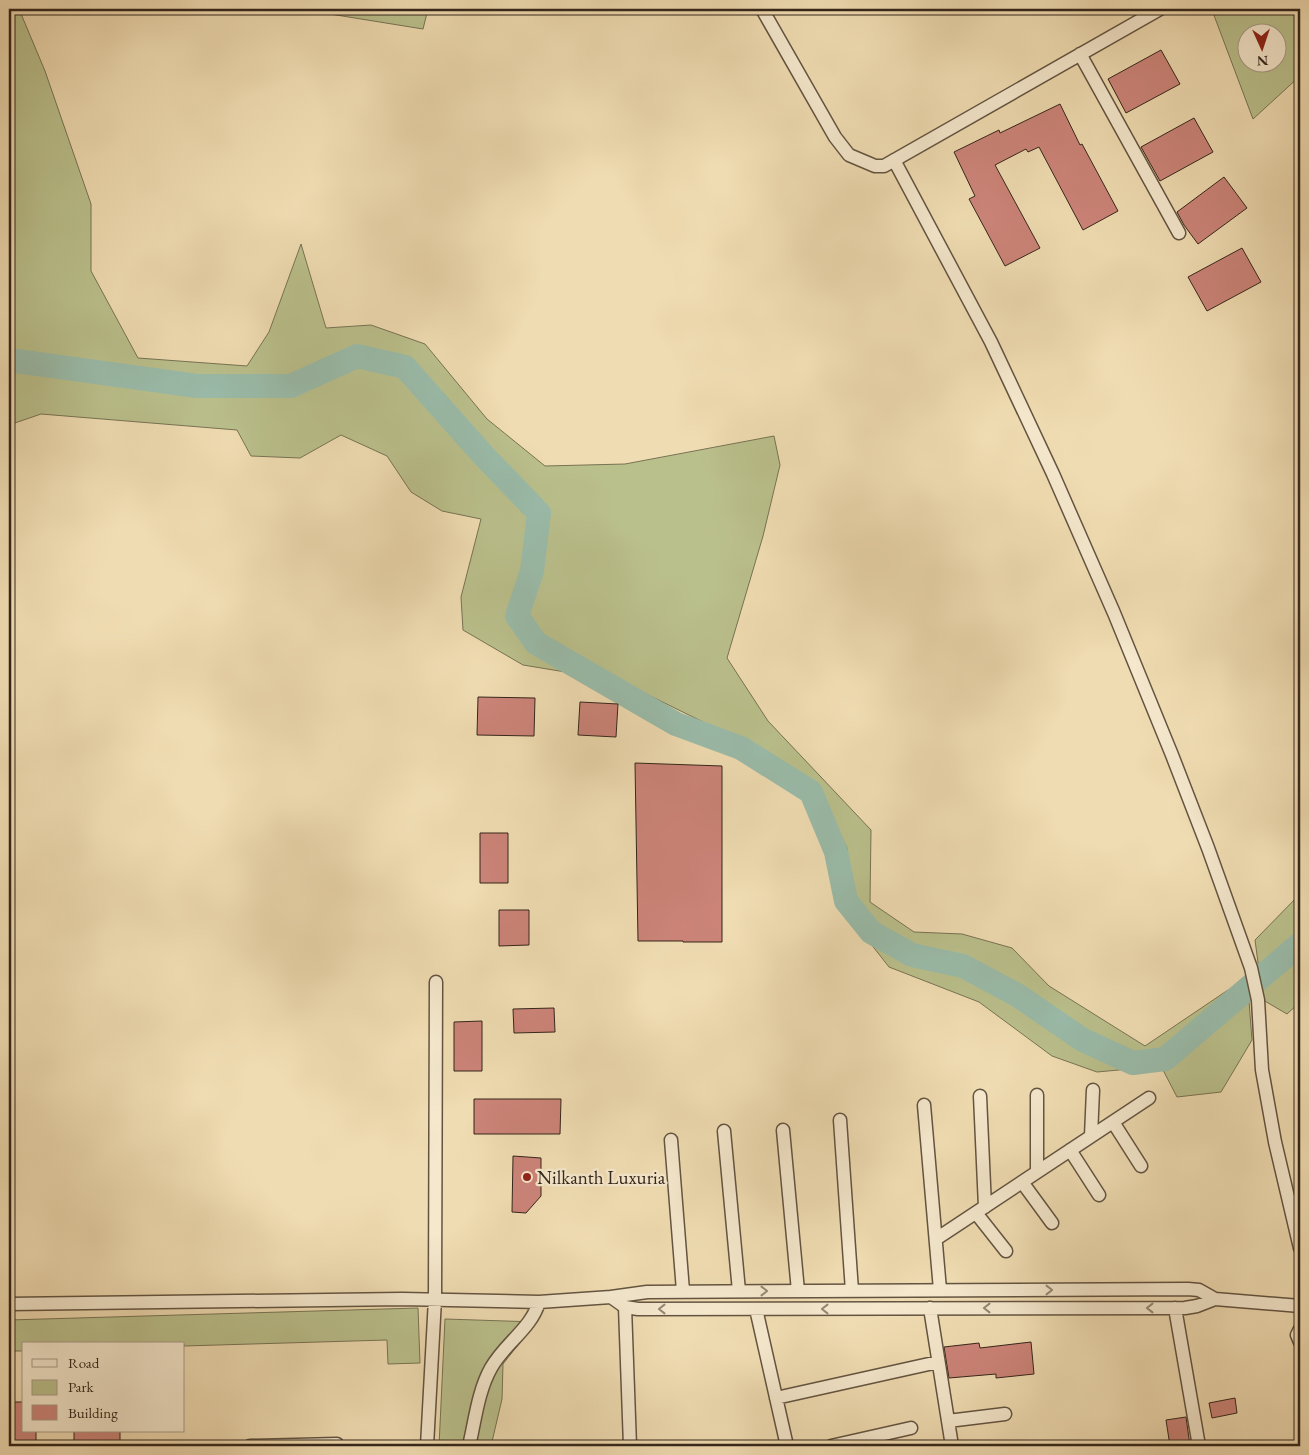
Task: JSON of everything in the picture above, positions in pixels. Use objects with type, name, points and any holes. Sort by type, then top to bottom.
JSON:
[{"type":"street","points":[[762,9],[835,137],[849,155],[875,166],[884,166],[1160,9]]},
{"type":"street","points":[[1080,54],[1179,233]]},
{"type":"street","points":[[894,160],[991,342],[1053,474],[1114,613],[1208,848],[1251,968],[1258,1000],[1262,1070],[1275,1142],[1300,1248]]},
{"type":"street","points":[[427,1446],[435,1299],[436,982]]},
{"type":"street","points":[[1091,1136],[1094,1090]]},
{"type":"street","points":[[1037,1095],[1037,1172]]},
{"type":"street","points":[[980,1096],[980,1210],[1006,1251]]},
{"type":"street","points":[[936,1239],[1150,1098]]},
{"type":"street","points":[[924,1105],[940,1290]]},
{"type":"street","points":[[840,1120],[852,1291]]},
{"type":"street","points":[[1113,1122],[1141,1166]]},
{"type":"street","points":[[783,1130],[798,1291]]},
{"type":"street","points":[[724,1131],[739,1291]]},
{"type":"street","points":[[670,1140],[683,1291]]},
{"type":"street","points":[[1070,1150],[1099,1195]]},
{"type":"street","points":[[1022,1182],[1052,1223]]},
{"type":"street","points":[[9,1304],[435,1299],[539,1302],[611,1298],[647,1292],[683,1291],[1188,1289],[1199,1290],[1215,1299],[1300,1306]]},
{"type":"street","points":[[611,1298],[625,1307],[638,1310],[1175,1308],[1197,1306],[1215,1299]]},
{"type":"street","points":[[469,1446],[484,1385],[491,1368],[502,1351],[530,1322],[535,1315],[539,1302]]},
{"type":"street","points":[[625,1307],[630,1446]]},
{"type":"street","points":[[930,1308],[952,1446]]},
{"type":"street","points":[[1175,1308],[1198,1446]]},
{"type":"street","points":[[756,1309],[786,1446]]},
{"type":"street","points":[[1300,1329],[1297,1334],[1300,1342]]},
{"type":"street","points":[[776,1398],[938,1362]]},
{"type":"street","points":[[948,1421],[1005,1414]]},
{"type":"street","points":[[831,1446],[911,1428]]},
{"type":"street","points":[[250,1446],[337,1444]]},
{"type":"green space","points":[[9,9],[19,9],[45,71],[91,204],[91,271],[138,358],[247,366],[269,332],[301,244],[326,328],[371,325],[425,344],[487,419],[545,466],[625,464],[774,436],[780,465],[763,536],[727,658],[768,721],[871,830],[870,902],[914,932],[962,934],[1012,948],[1049,986],[1145,1046],[1228,990],[1249,1001],[1252,1040],[1221,1092],[1177,1097],[1163,1070],[1151,1067],[1097,1072],[1052,1056],[979,1002],[889,967],[845,911],[847,848],[817,789],[777,762],[701,721],[620,681],[523,665],[463,630],[461,597],[481,519],[442,511],[411,492],[387,456],[341,435],[300,458],[251,456],[237,430],[41,414],[9,425]]},
{"type":"green space","points":[[299,9],[428,9],[423,29]]},
{"type":"green space","points":[[1300,9],[1300,76],[1253,119],[1212,10]]},
{"type":"green space","points":[[1300,894],[1300,1002],[1287,1014],[1263,1000],[1255,940]]},
{"type":"green space","points":[[418,1308],[420,1363],[388,1364],[387,1340],[185,1346],[185,1342],[22,1342],[22,1351],[9,1351],[9,1320]]},
{"type":"green space","points":[[445,1319],[536,1322],[503,1364],[502,1399],[491,1446],[439,1446]]},
{"type":"building","points":[[1161,50],[1180,84],[1126,113],[1108,79]]},
{"type":"building","points":[[1060,104],[1080,145],[1082,144],[1118,211],[1083,230],[1039,147],[1028,152],[1026,149],[995,165],[1040,248],[1005,266],[969,199],[975,196],[954,152],[999,130],[1000,133]]},
{"type":"building","points":[[1194,118],[1213,152],[1160,181],[1141,147]]},
{"type":"building","points":[[1224,177],[1247,208],[1198,244],[1177,212]]},
{"type":"building","points":[[1242,248],[1261,282],[1207,311],[1188,277]]},
{"type":"building","points":[[478,697],[535,698],[534,736],[477,735]]},
{"type":"building","points":[[580,702],[618,704],[616,737],[578,735]]},
{"type":"building","points":[[635,763],[722,766],[722,942],[638,941]]},
{"type":"building","points":[[480,833],[508,833],[508,883],[480,883]]},
{"type":"building","points":[[499,910],[529,910],[529,945],[499,946]]},
{"type":"building","points":[[554,1008],[555,1032],[514,1033],[513,1009]]},
{"type":"building","points":[[482,1021],[482,1071],[454,1071],[454,1022]]},
{"type":"building","points":[[474,1099],[561,1099],[560,1134],[474,1134]]},
{"type":"building","name":"Nilkanth Luxuria","points":[[513,1156],[541,1158],[541,1196],[526,1213],[512,1212]]},
{"type":"building","points":[[1031,1342],[1034,1374],[996,1378],[996,1374],[949,1378],[944,1347],[979,1343],[980,1348]]},
{"type":"building","points":[[1235,1398],[1237,1413],[1212,1418],[1209,1403]]},
{"type":"building","points":[[9,1402],[22,1402],[22,1432],[36,1432],[36,1446],[9,1446]]},
{"type":"building","points":[[1186,1417],[1190,1446],[1170,1446],[1166,1420]]},
{"type":"building","points":[[74,1432],[120,1432],[120,1446],[74,1446]]},
{"type":"waterway","points":[[9,360],[197,386],[291,386],[357,356],[405,367],[483,455],[539,513],[532,571],[517,616],[536,643],[676,724],[741,748],[811,792],[836,852],[846,901],[871,932],[912,955],[963,966],[1017,995],[1083,1040],[1133,1063],[1165,1059],[1300,944]]},
{"type":"place","name":"Nilkanth Luxuria","points":[[527,1177]]}]
